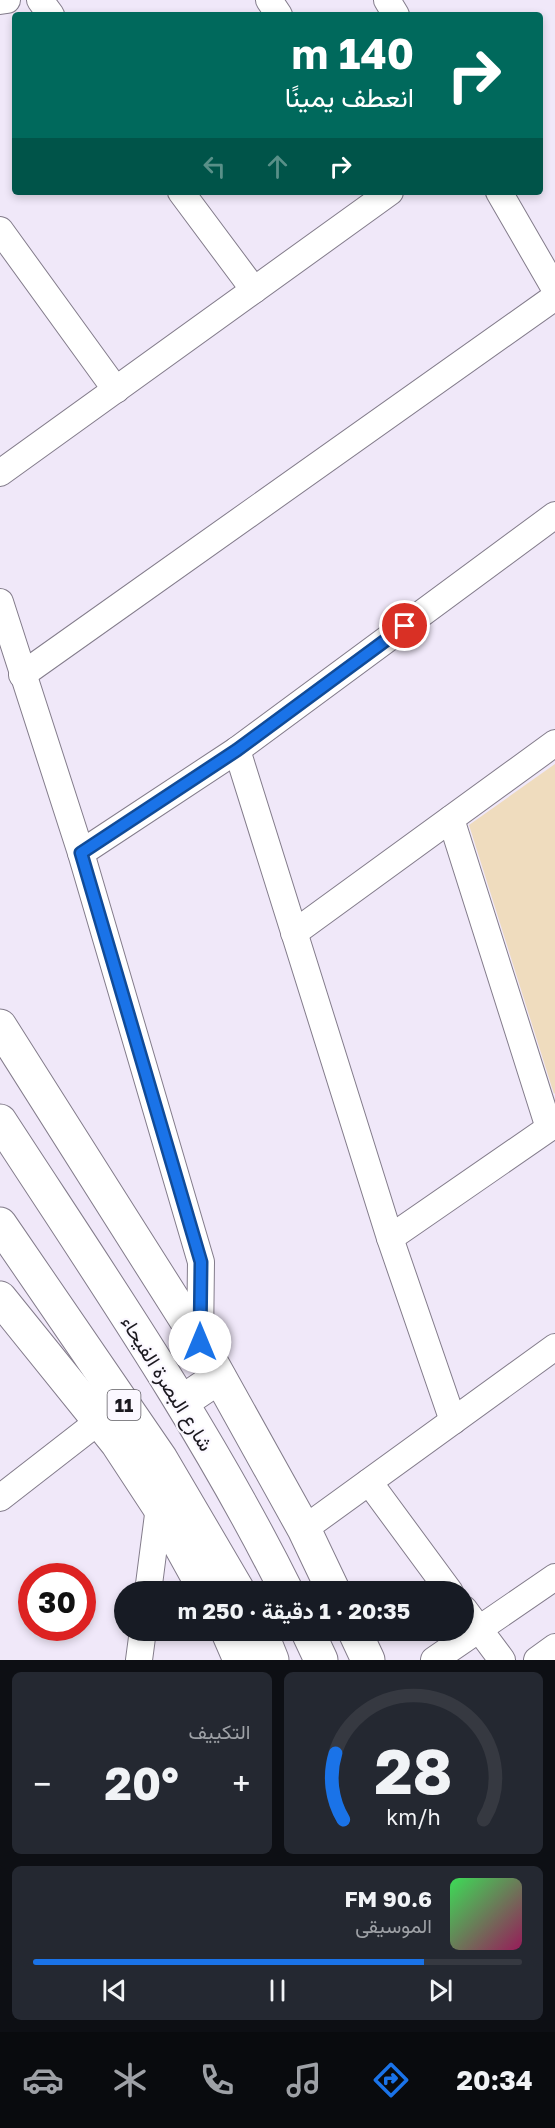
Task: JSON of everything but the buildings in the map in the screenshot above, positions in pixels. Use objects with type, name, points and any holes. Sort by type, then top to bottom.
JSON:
[{"type":"main road","points":[[0,1026],[200,1342],[304,1529],[329,1581]]},
{"type":"main road","name":"شارع البصرة الفيحاء","points":[[0,1121],[182,1402],[258,1533],[282,1581]]},
{"type":"main road","name":"11","points":[[0,1224],[161,1459],[233,1581]]},
{"type":"main road","points":[[0,1298],[117,1443],[159,1507],[200,1581]]},
{"type":"main road","points":[[182,1402],[219,1377]]},
{"type":"main road","points":[[232,1641],[240,1660]]},
{"type":"main road","points":[[264,1641],[272,1660]]},
{"type":"main road","points":[[312,1641],[321,1660]]},
{"type":"main road","points":[[359,1641],[368,1660]]},
{"type":"street","points":[[0,2],[7,0]]},
{"type":"street","points":[[183,195],[254,290]]},
{"type":"street","points":[[0,473],[386,195]]},
{"type":"street","points":[[501,195],[555,289]]},
{"type":"street","points":[[0,230],[116,390]]},
{"type":"street","points":[[22,675],[555,297]]},
{"type":"street","points":[[81,853],[237,750],[555,515]]},
{"type":"street","points":[[0,602],[81,853],[201,1262],[200,1342]]},
{"type":"street","points":[[294,933],[555,743]]},
{"type":"street","points":[[237,750],[390,1238],[453,1421]]},
{"type":"street","points":[[390,1238],[552,1126],[451,819]]},
{"type":"street","points":[[304,1529],[555,1347]]},
{"type":"street","points":[[0,1498],[99,1421]]},
{"type":"street","points":[[369,1482],[442,1581]]},
{"type":"street","points":[[149,1581],[159,1507]]},
{"type":"street","points":[[474,1618],[555,1577]]},
{"type":"street","points":[[474,1623],[502,1660]]},
{"type":"street","points":[[139,1660],[142,1641]]},
{"type":"street","points":[[434,1660],[451,1641]]},
{"type":"street","points":[[537,1660],[555,1647]]},
{"type":"shaded area","points":[[555,764],[555,1093],[554,1094],[469,825]]},
{"type":"route","points":[[200,1342],[201,1262],[81,853],[237,750],[405,626]]}]
